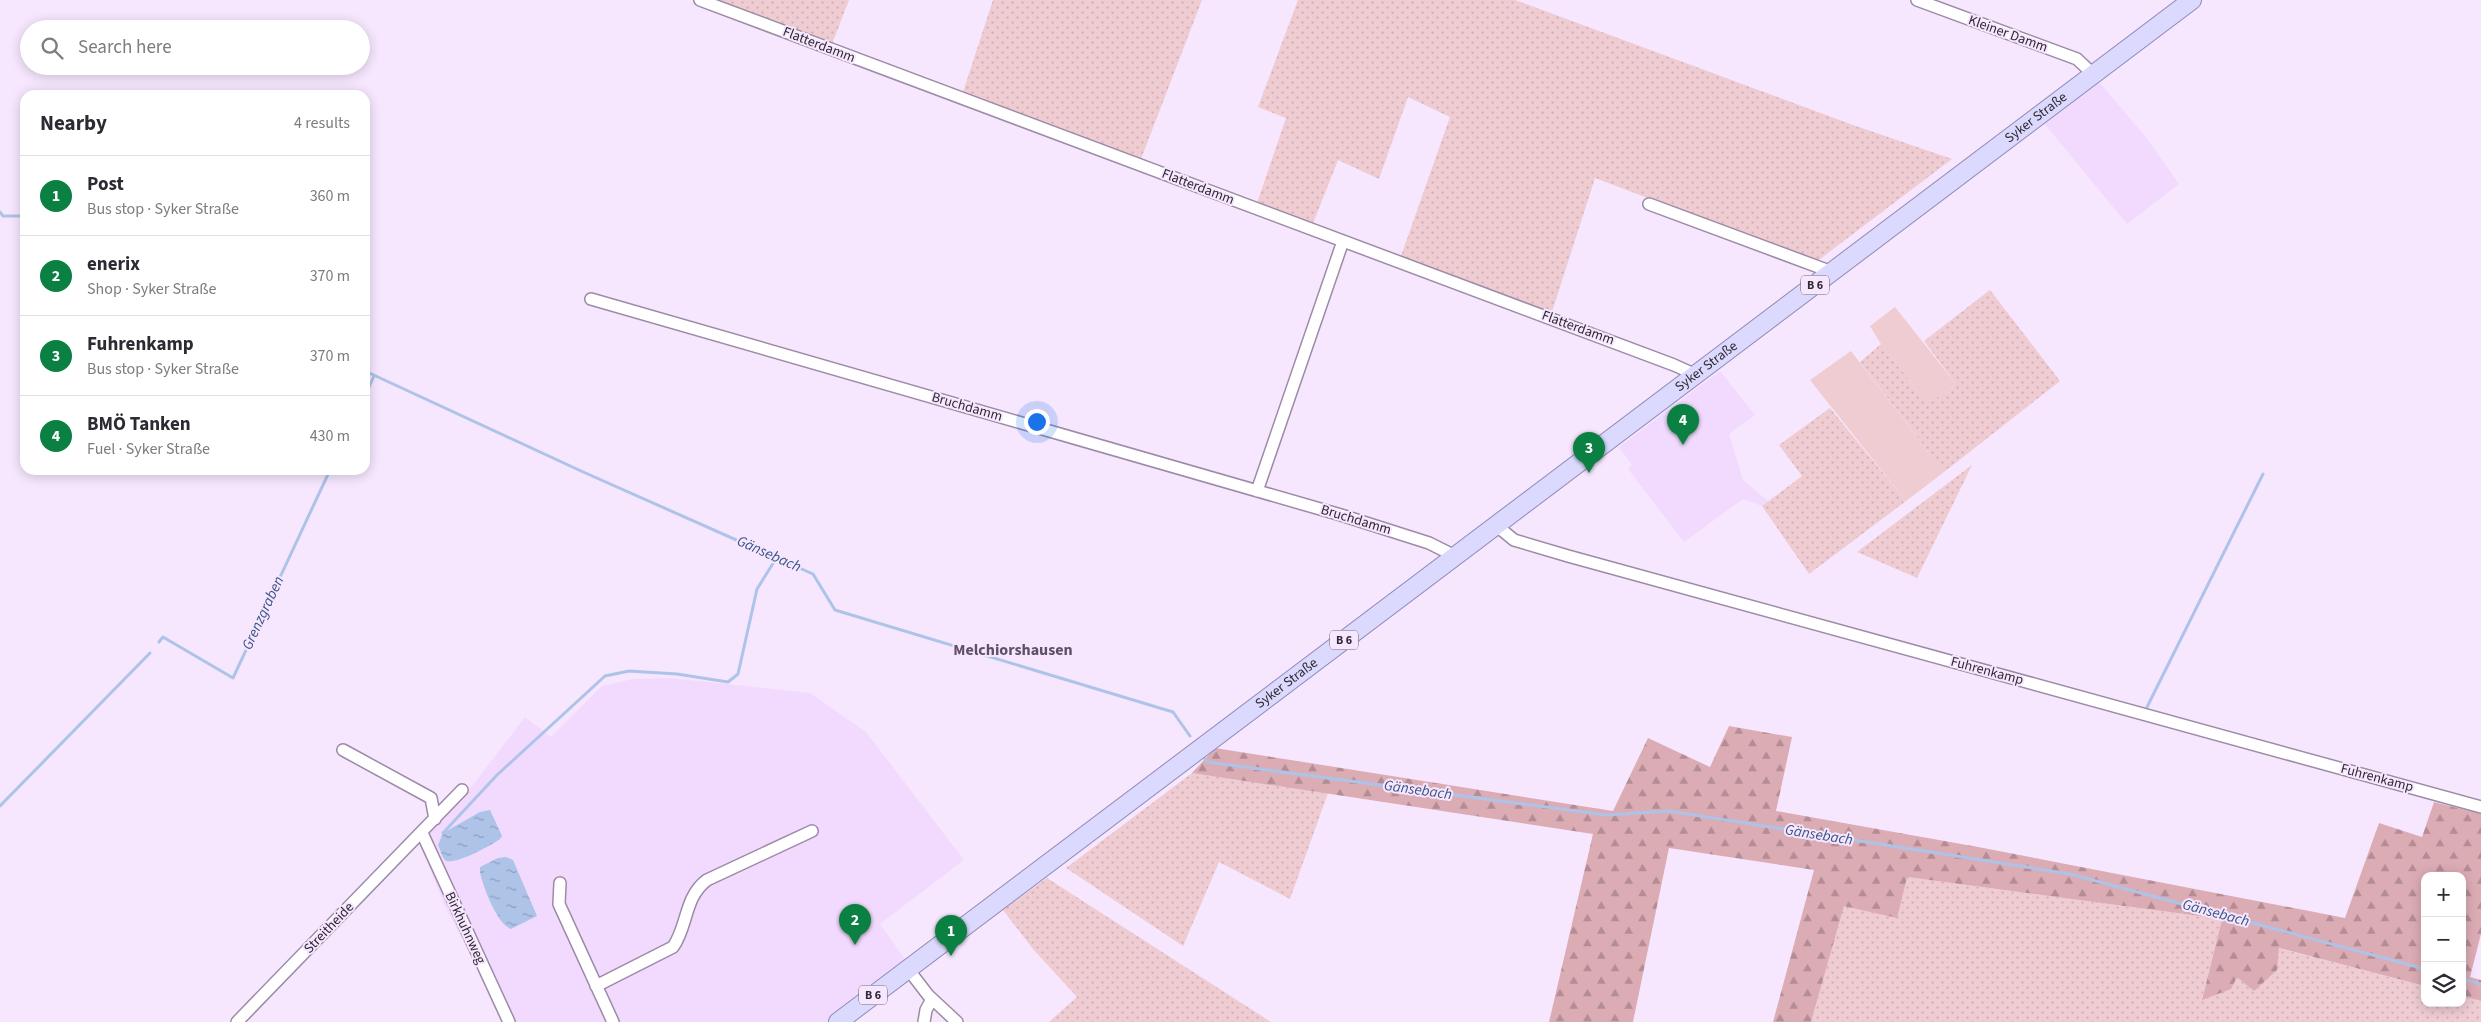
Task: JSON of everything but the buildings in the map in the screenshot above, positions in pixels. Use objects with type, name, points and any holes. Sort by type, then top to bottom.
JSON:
[{"type":"main road","name":"Syker Straße","points":[[838,1022],[2192,0]]},
{"type":"street","name":"Flatterdamm","points":[[700,0],[1674,364],[1696,375]]},
{"type":"street","name":"Kleiner Damm","points":[[1917,0],[2077,60],[2094,75]]},
{"type":"street","points":[[1649,204],[1832,272]]},
{"type":"street","points":[[1257,491],[1343,241]]},
{"type":"street","name":"Bruchdamm","points":[[591,299],[1257,491],[1429,543],[1455,556]]},
{"type":"street","name":"Fuhrenkamp","points":[[1497,526],[1514,540],[1568,556],[2481,807]]},
{"type":"street","points":[[342,750],[431,798],[435,819]]},
{"type":"street","name":"Streitheide","points":[[237,1022],[462,790]]},
{"type":"street","points":[[596,986],[673,947],[679,938],[691,898],[697,887],[706,880],[812,832]]},
{"type":"street","name":"Birkhuhnweg","points":[[422,833],[509,1022]]},
{"type":"street","points":[[560,883],[559,904],[613,1022]]},
{"type":"street","points":[[908,969],[932,999],[957,1022]]},
{"type":"street","points":[[924,1022],[926,1010],[932,999]]},
{"type":"shaded area","points":[[714,0],[849,0],[832,44]]},
{"type":"shaded area","points":[[993,0],[1202,0],[1141,159],[963,92]]},
{"type":"shaded area","points":[[1298,0],[1515,0],[1853,125],[1952,159],[1816,262],[1595,178],[1552,312],[1401,256],[1450,117],[1408,97],[1379,179],[1338,160],[1312,226],[1257,203],[1286,118],[1258,107]]},
{"type":"shaded area","points":[[2099,82],[2145,136],[2179,184],[2127,224],[2043,122]]},
{"type":"shaded area","points":[[1990,290],[2060,381],[1944,472],[1860,362],[1881,344],[1928,404],[1956,384],[1924,341]]},
{"type":"shaded area","points":[[1895,307],[1956,384],[1928,404],[1881,344],[1870,326]]},
{"type":"shaded area","points":[[1851,351],[1944,472],[1906,501],[1810,380]]},
{"type":"shaded area","points":[[1720,371],[1755,415],[1729,434],[1743,480],[1768,501],[1762,506],[1743,499],[1684,542],[1628,469],[1632,465],[1619,447]]},
{"type":"shaded area","points":[[1830,408],[1906,501],[1809,574],[1762,506],[1802,476],[1779,445]]},
{"type":"shaded area","points":[[1972,465],[1917,578],[1857,552]]},
{"type":"shaded area","points":[[670,678],[810,693],[866,732],[964,860],[880,924],[907,962],[852,1022],[505,1022],[444,904],[420,844],[476,781],[525,717],[551,737],[602,686],[633,679]]},
{"type":"shaded area","points":[[1192,773],[1328,793],[1290,899],[1219,862],[1183,946],[1066,868]]},
{"type":"shaded area","points":[[1907,877],[2222,919],[2202,999],[2237,976],[2254,991],[2278,948],[2421,985],[2421,1007],[2466,1007],[2466,997],[2481,1001],[2481,1022],[1811,1022],[1844,905]]},
{"type":"shaded area","points":[[1047,878],[1271,1022],[1049,1022],[1077,997],[1033,949],[1003,910]]},
{"type":"green space","points":[[1729,726],[1792,737],[1776,811],[1978,847],[2345,918],[2379,823],[2422,837],[2434,802],[2481,814],[2481,934],[2470,977],[2481,980],[2481,1001],[2466,997],[2466,872],[2421,872],[2421,985],[2279,948],[2277,970],[2254,991],[2237,977],[2231,989],[2202,1000],[2222,919],[1907,877],[1897,918],[1844,906],[1811,1022],[1773,1022],[1814,870],[1669,848],[1633,1022],[1549,1022],[1593,834],[1192,773],[1215,748],[1613,811],[1648,738],[1710,767]]},
{"type":"water","points":[[490,810],[502,836],[500,839],[463,858],[455,861],[445,860],[438,845],[443,833],[480,812]]},
{"type":"water","points":[[506,857],[513,860],[537,916],[511,929],[506,926],[496,913],[487,895],[480,872],[480,867],[498,858]]},
{"type":"waterway","name":"Gänsebach","points":[[0,212],[3,216],[20,216]]},
{"type":"waterway","name":"Gänsebach","points":[[370,373],[581,471],[813,574],[835,610],[1173,712],[1190,736]]},
{"type":"waterway","name":"Grenzgraben","points":[[370,385],[374,376]]},
{"type":"waterway","points":[[2147,707],[2263,474]]},
{"type":"waterway","name":"Grenzgraben","points":[[159,642],[163,637],[233,678],[328,475]]},
{"type":"waterway","points":[[443,833],[497,775],[605,676],[629,671],[677,674],[728,682],[738,674],[757,589],[777,557]]},
{"type":"waterway","name":"Grenzgraben","points":[[0,806],[150,653]]},
{"type":"waterway","name":"Gänsebach","points":[[1205,759],[1207,762],[1606,815],[1669,811],[2070,874],[2421,968]]},
{"type":"waterway","name":"Gänsebach","points":[[2466,980],[2481,984]]},
{"type":"place","name":"BMÖ Tanken","points":[[1683,445]]},
{"type":"place","name":"Fuhrenkamp","points":[[1589,473]]},
{"type":"place","name":"enerix","points":[[855,945]]},
{"type":"place","name":"Post","points":[[951,956]]},
{"type":"district","name":"Melchiorshausen","points":[[1013,650]]}]
